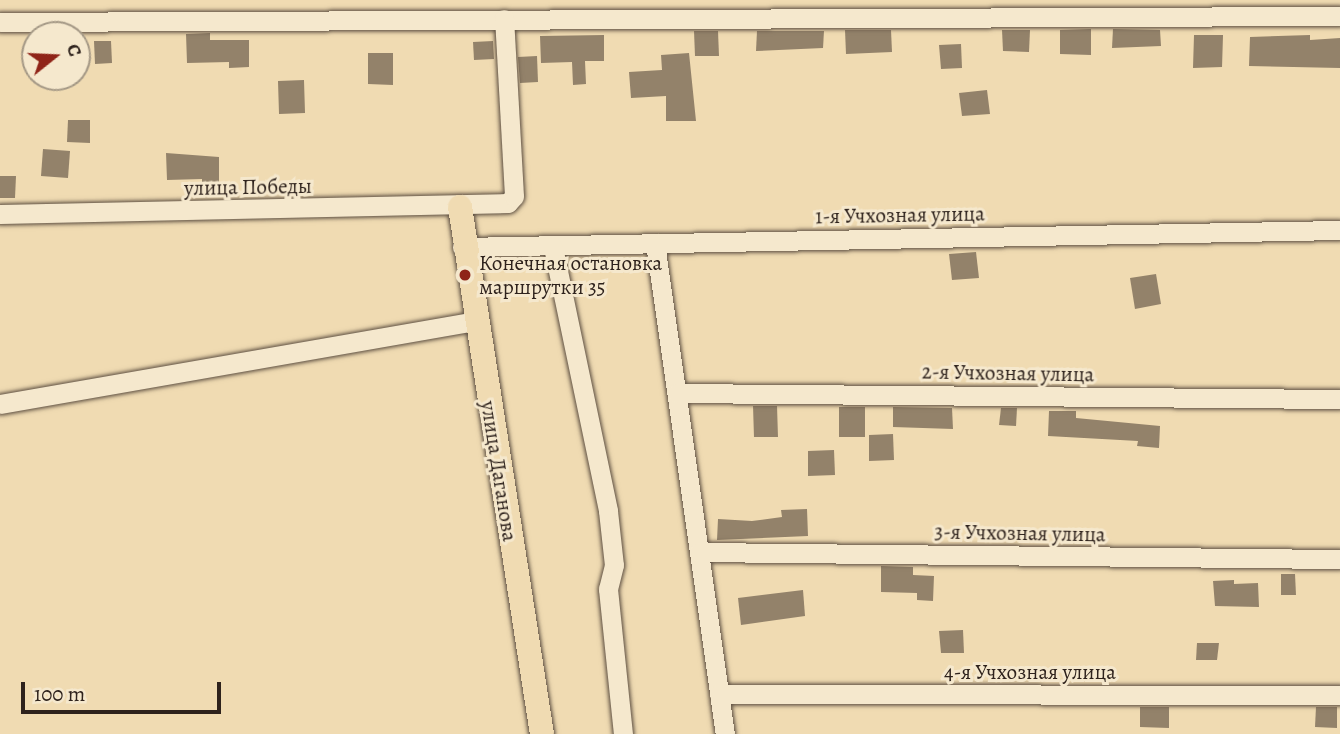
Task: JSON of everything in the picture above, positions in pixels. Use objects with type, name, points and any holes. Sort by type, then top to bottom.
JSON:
[{"type":"main road","name":"улица Даганова","points":[[458,207],[473,321],[540,734]]},
{"type":"street","points":[[0,22],[504,19],[633,9],[1170,8],[1340,16]]},
{"type":"street","name":"улица Победы","points":[[0,214],[458,207],[508,203],[514,196],[504,19]]},
{"type":"street","name":"1-я Учхозная улица","points":[[463,247],[1340,230]]},
{"type":"street","points":[[655,243],[725,734]]},
{"type":"street","points":[[553,247],[608,512],[614,565],[608,589],[623,734]]},
{"type":"street","points":[[0,404],[473,321]]},
{"type":"street","name":"2-я Учхозная улица","points":[[677,393],[1340,399]]},
{"type":"street","name":"3-я Учхозная улица","points":[[699,552],[1340,559]]},
{"type":"street","name":"4-я Учхозная улица","points":[[719,694],[1340,695]]},
{"type":"building","points":[[1091,29],[1091,55],[1060,54],[1060,30]]},
{"type":"building","points":[[1113,29],[1160,30],[1161,46],[1112,48]]},
{"type":"building","points":[[845,30],[891,30],[892,52],[846,54]]},
{"type":"building","points":[[1002,30],[1030,30],[1029,52],[1003,51]]},
{"type":"building","points":[[694,31],[718,31],[719,56],[695,56]]},
{"type":"building","points":[[757,31],[824,31],[823,48],[756,51]]},
{"type":"building","points":[[210,33],[210,40],[249,40],[249,67],[229,68],[229,62],[187,63],[186,34]]},
{"type":"building","points":[[604,35],[604,61],[585,61],[586,84],[573,85],[572,62],[541,63],[540,36]]},
{"type":"building","points":[[1194,35],[1223,35],[1222,67],[1193,68]]},
{"type":"building","points":[[1310,35],[1310,40],[1340,38],[1340,68],[1249,66],[1250,37]]},
{"type":"building","points":[[94,41],[111,41],[112,63],[95,64]]},
{"type":"building","points":[[493,41],[494,59],[474,60],[473,42]]},
{"type":"building","points":[[961,44],[962,68],[941,69],[939,45]]},
{"type":"building","points":[[368,53],[393,53],[393,85],[368,84]]},
{"type":"building","points":[[689,53],[696,121],[666,121],[666,96],[631,98],[629,72],[662,70],[661,55]]},
{"type":"building","points":[[537,56],[538,82],[520,83],[518,57]]},
{"type":"building","points":[[304,80],[305,113],[279,114],[278,81]]},
{"type":"building","points":[[987,90],[990,114],[962,116],[959,93]]},
{"type":"building","points":[[68,120],[90,120],[90,143],[67,142]]},
{"type":"building","points":[[43,149],[70,151],[68,178],[41,176]]},
{"type":"building","points":[[166,153],[219,157],[219,185],[202,185],[202,179],[167,180]]},
{"type":"building","points":[[0,176],[16,176],[15,198],[0,198]]},
{"type":"building","points":[[976,252],[979,278],[952,280],[949,254]]},
{"type":"building","points":[[1156,274],[1161,304],[1135,309],[1130,278]]},
{"type":"building","points":[[753,406],[777,406],[778,437],[754,437]]},
{"type":"building","points":[[839,407],[865,407],[865,437],[839,437]]},
{"type":"building","points":[[893,407],[952,408],[953,429],[893,427]]},
{"type":"building","points":[[1001,408],[1017,408],[1016,426],[999,425]]},
{"type":"building","points":[[1049,411],[1076,411],[1076,418],[1160,426],[1159,448],[1137,446],[1138,441],[1048,436]]},
{"type":"building","points":[[893,434],[894,460],[869,461],[869,435]]},
{"type":"building","points":[[834,450],[835,475],[808,476],[808,451]]},
{"type":"building","points":[[807,509],[808,536],[717,540],[718,519],[752,521],[782,517],[781,510]]},
{"type":"building","points":[[881,566],[913,567],[913,575],[934,576],[933,601],[917,600],[917,593],[881,592]]},
{"type":"building","points":[[1281,574],[1295,574],[1296,595],[1281,595]]},
{"type":"building","points":[[1234,580],[1234,584],[1258,583],[1259,607],[1215,606],[1213,581]]},
{"type":"building","points":[[803,590],[805,616],[741,625],[738,598]]},
{"type":"building","points":[[963,630],[964,653],[941,653],[939,631]]},
{"type":"building","points":[[1197,643],[1219,643],[1217,660],[1196,660]]},
{"type":"building","points":[[1140,707],[1169,707],[1169,728],[1140,727]]},
{"type":"building","points":[[1316,707],[1337,707],[1337,728],[1315,727]]},
{"type":"place","name":"Конечная остановка маршрутки 35","points":[[465,275]]}]
